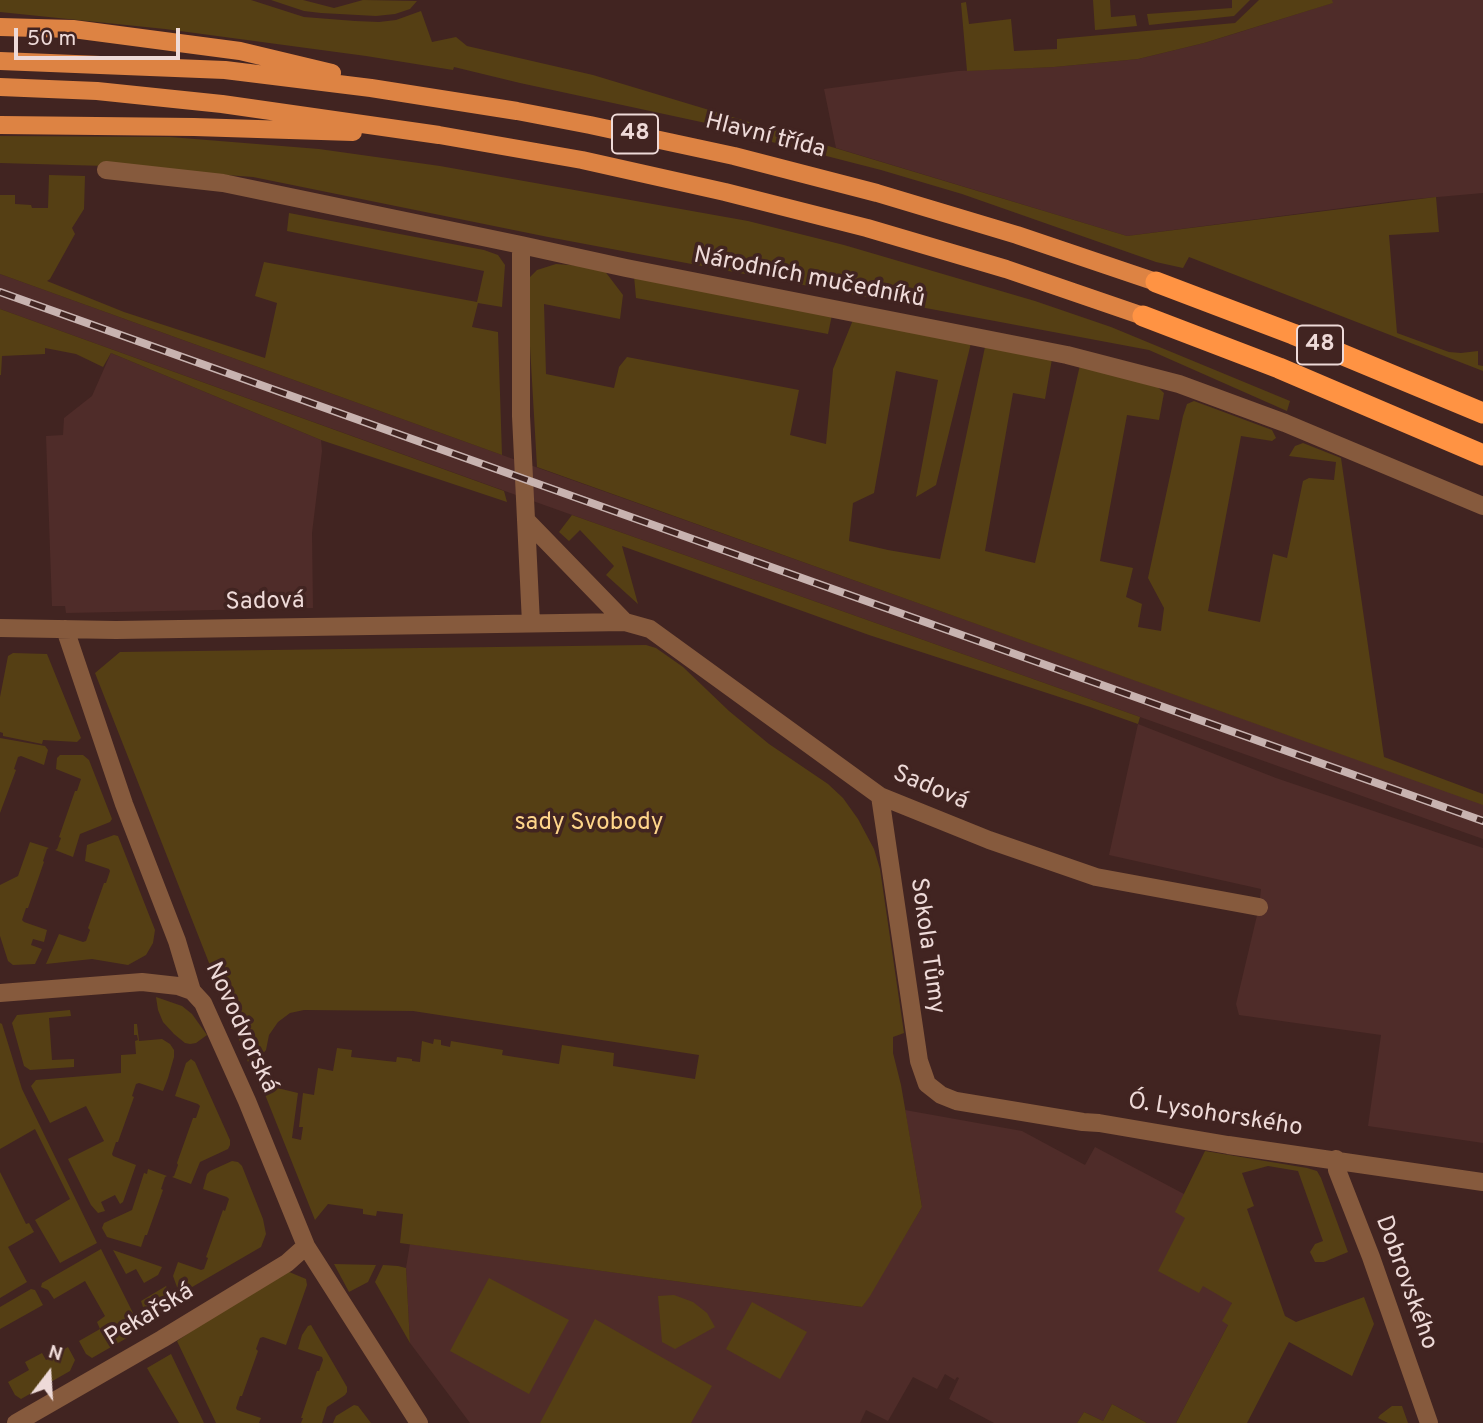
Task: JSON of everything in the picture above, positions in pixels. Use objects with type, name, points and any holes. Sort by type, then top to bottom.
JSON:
[{"type":"highway","name":"Hlavní třída","points":[[1156,282],[1304,339],[1483,413]]},
{"type":"highway","name":"48","points":[[1143,316],[1279,368],[1483,454]]},
{"type":"highway","name":"48","points":[[1414,424],[1483,467]]},
{"type":"main road","name":"48","points":[[0,27],[73,29],[240,51],[444,99]]},
{"type":"main road","name":"Hlavní třída","points":[[0,61],[225,71],[371,88],[517,111],[662,139],[806,174],[958,216],[1156,282]]},
{"type":"main road","name":"48","points":[[0,87],[97,91],[208,103],[439,135],[582,160],[797,209],[983,262],[1143,316]]},
{"type":"main road","name":"48","points":[[0,125],[194,127],[439,135]]},
{"type":"street","name":"Národních mučedníků","points":[[106,170],[223,183],[626,268],[1057,353],[1170,381],[1285,422],[1483,506]]},
{"type":"street","points":[[521,245],[521,416],[531,623]]},
{"type":"street","name":"Sadová","points":[[526,520],[625,622]]},
{"type":"street","name":"Sadová","points":[[7,628],[116,630],[625,622],[650,629],[880,796],[989,840],[1096,877],[1259,907]]},
{"type":"street","name":"Novodvorská","points":[[65,629],[124,804],[177,941],[192,991],[204,1003],[306,1246],[419,1423]]},
{"type":"street","name":"Sokola Tůmy","points":[[880,796],[919,1061],[928,1084],[941,1096]]},
{"type":"street","points":[[0,993],[142,982],[178,986],[192,991]]},
{"type":"street","name":"Ó. Lysohorského","points":[[941,1096],[956,1101],[1083,1122],[1483,1182]]},
{"type":"street","name":"Dobrovského","points":[[1336,1159],[1337,1170],[1371,1256],[1429,1423]]},
{"type":"street","name":"Pekařská","points":[[16,1423],[173,1332],[287,1262],[306,1246]]},
{"type":"shaded area","points":[[1332,0],[1483,0],[1483,193],[1404,200],[1127,236],[836,148],[824,89],[958,71],[1054,67],[1138,59],[1204,43],[1332,3]]},
{"type":"shaded area","points":[[0,274],[1483,804],[1483,839],[0,309]]},
{"type":"shaded area","points":[[111,353],[321,440],[312,533],[313,608],[66,613],[65,606],[52,606],[46,436],[63,435],[64,418],[92,396]]},
{"type":"shaded area","points":[[1138,724],[1276,778],[1483,848],[1483,1143],[1368,1126],[1381,1035],[1239,1015],[1236,1004],[1261,889],[1109,855]]},
{"type":"shaded area","points":[[905,1110],[1022,1131],[1085,1165],[1095,1147],[1184,1194],[1213,1201],[1232,1302],[1228,1325],[1176,1423],[1147,1423],[1112,1404],[1103,1421],[1084,1412],[1077,1423],[994,1423],[949,1399],[959,1378],[955,1380],[945,1374],[937,1389],[913,1377],[888,1421],[866,1410],[860,1423],[470,1423],[410,1343],[406,1268],[410,1244],[862,1307],[922,1207]]},
{"type":"green space","points":[[0,0],[251,0],[304,17],[379,22],[396,20],[421,11],[432,42],[456,37],[467,46],[593,75],[1127,236],[1436,197],[1439,232],[1389,235],[1397,333],[1449,352],[1478,351],[1478,365],[1483,366],[1483,371],[1189,257],[1183,268],[1156,262],[962,194],[729,131],[729,128],[454,67],[453,70],[165,29],[0,12]]},
{"type":"green space","points":[[271,0],[303,0],[334,8],[363,0],[417,1],[410,9],[376,16],[304,11]]},
{"type":"green space","points":[[1093,0],[1110,0],[1111,17],[1135,15],[1137,26],[1095,30]]},
{"type":"green space","points":[[1232,0],[1250,0],[1234,16],[1149,25],[1147,14],[1232,8]]},
{"type":"green space","points":[[1259,0],[1332,0],[1333,3],[1204,43],[1138,59],[1054,67],[967,71],[961,3],[966,2],[969,24],[1011,19],[1014,51],[1057,49],[1057,39],[1235,23]]},
{"type":"green space","points":[[0,136],[170,137],[319,149],[440,166],[748,221],[844,245],[1035,301],[1111,327],[1290,401],[1287,411],[1149,350],[548,237],[253,177],[106,166],[0,163]]},
{"type":"green space","points":[[49,175],[85,176],[84,209],[72,228],[75,234],[47,281],[124,312],[265,358],[277,303],[255,296],[264,262],[477,302],[484,271],[287,231],[289,213],[484,250],[498,255],[505,265],[502,307],[478,303],[472,327],[498,332],[502,455],[0,274],[0,195],[15,195],[15,204],[48,208]]},
{"type":"green space","points":[[556,264],[604,270],[623,295],[620,319],[544,304],[546,374],[614,388],[619,367],[627,357],[799,390],[790,435],[826,444],[833,369],[853,320],[971,343],[936,485],[916,497],[938,380],[896,371],[874,493],[853,503],[849,541],[888,550],[940,559],[985,347],[1052,359],[1045,399],[1013,393],[985,551],[1035,563],[1080,365],[1150,380],[1164,393],[1159,420],[1127,415],[1100,561],[1133,568],[1126,597],[1142,604],[1138,627],[1161,631],[1164,608],[1148,578],[1187,404],[1194,401],[1272,430],[1276,438],[1272,441],[1241,436],[1208,611],[1260,622],[1273,554],[1287,558],[1303,481],[1309,478],[1334,480],[1336,462],[1289,456],[1295,446],[1303,443],[1341,458],[1384,757],[1483,794],[1483,805],[537,467],[527,295],[530,277],[537,270]]},
{"type":"green space","points":[[634,276],[832,315],[828,334],[636,298]]},
{"type":"green space","points":[[0,309],[504,491],[507,502],[321,440],[111,353],[103,367],[76,354],[45,348],[45,354],[2,356],[0,375]]},
{"type":"green space","points":[[572,515],[1140,717],[1138,724],[869,635],[622,546],[638,604],[606,575],[614,566],[580,530],[569,541],[559,532]]},
{"type":"green space","name":"sady Svobody","points":[[646,645],[656,648],[683,667],[769,744],[828,784],[843,798],[858,819],[874,849],[880,869],[904,1033],[893,1037],[893,1053],[922,1207],[862,1307],[400,1243],[403,1214],[377,1211],[376,1216],[363,1214],[363,1209],[328,1204],[315,1220],[260,1082],[298,1093],[292,1138],[301,1140],[303,1127],[299,1127],[303,1093],[314,1095],[318,1068],[333,1071],[337,1048],[352,1050],[351,1057],[396,1062],[397,1057],[420,1062],[422,1041],[433,1044],[434,1039],[441,1040],[441,1045],[450,1047],[451,1041],[503,1050],[502,1055],[559,1064],[562,1045],[614,1053],[613,1066],[695,1079],[699,1055],[413,1011],[304,1010],[290,1013],[278,1022],[269,1035],[266,1050],[260,1057],[248,1062],[95,673],[120,652]]},
{"type":"green space","points":[[13,653],[47,654],[81,738],[77,742],[43,740],[42,744],[3,736],[0,732],[0,697],[8,656]]},
{"type":"green space","points":[[0,738],[45,746],[48,750],[44,765],[18,757],[0,813]]},
{"type":"green space","points":[[60,755],[83,755],[89,760],[112,819],[80,834],[73,857],[55,850],[81,779],[56,769]]},
{"type":"green space","points":[[118,836],[155,930],[153,943],[146,955],[128,965],[92,959],[46,964],[59,934],[86,941],[90,930],[88,928],[110,871],[85,861],[87,845]]},
{"type":"green space","points":[[30,842],[49,848],[22,920],[47,930],[44,942],[33,939],[31,945],[42,949],[35,964],[13,965],[8,961],[0,936],[0,885],[18,876]]},
{"type":"green space","points":[[156,997],[182,1006],[192,1014],[207,1035],[196,1043],[185,1043],[163,1022]]},
{"type":"green space","points":[[70,1010],[71,1016],[49,1018],[52,1060],[74,1059],[74,1067],[30,1070],[24,1066],[12,1023],[17,1015]]},
{"type":"green space","points":[[0,1023],[22,1089],[97,1243],[60,1263],[35,1220],[70,1199],[35,1129],[0,1149]]},
{"type":"green space","points":[[134,1024],[137,1024],[139,1041],[162,1039],[174,1050],[174,1057],[163,1091],[136,1084],[132,1096],[134,1097],[112,1154],[136,1165],[123,1202],[120,1204],[115,1195],[101,1202],[105,1211],[98,1213],[91,1205],[68,1159],[104,1141],[86,1106],[50,1123],[31,1086],[36,1080],[121,1073],[121,1055],[136,1054],[135,1041],[138,1040],[137,1035],[134,1035]]},
{"type":"green space","points":[[191,1059],[195,1062],[230,1145],[228,1149],[200,1162],[191,1184],[172,1177],[193,1118],[196,1118],[200,1106],[175,1096],[186,1063]]},
{"type":"green space","points":[[1205,1151],[1317,1171],[1348,1252],[1324,1262],[1315,1262],[1310,1252],[1315,1244],[1323,1241],[1298,1171],[1268,1166],[1242,1173],[1254,1206],[1247,1209],[1285,1316],[1296,1322],[1364,1297],[1374,1324],[1352,1376],[1289,1342],[1247,1423],[1176,1423],[1228,1325],[1222,1321],[1232,1303],[1203,1286],[1199,1293],[1158,1271],[1185,1218],[1175,1212]]},
{"type":"green space","points":[[232,1161],[242,1166],[263,1219],[266,1234],[261,1247],[183,1290],[177,1287],[173,1276],[178,1262],[204,1269],[208,1258],[206,1257],[229,1199],[203,1189],[207,1174]]},
{"type":"green space","points":[[148,1169],[167,1176],[141,1247],[107,1237],[102,1228],[104,1223],[132,1210],[144,1173],[147,1174]]},
{"type":"green space","points":[[0,1172],[26,1224],[29,1223],[34,1232],[8,1247],[27,1282],[0,1298]]},
{"type":"green space","points":[[101,1249],[136,1319],[126,1324],[132,1335],[92,1358],[86,1354],[79,1341],[100,1329],[97,1322],[105,1316],[85,1281],[54,1299],[48,1290],[41,1287],[42,1283]]},
{"type":"green space","points":[[113,1250],[162,1267],[158,1275],[144,1283],[136,1269],[126,1274]]},
{"type":"green space","points":[[334,1264],[376,1265],[368,1282],[349,1292]]},
{"type":"green space","points":[[383,1265],[406,1268],[410,1343],[375,1282]]},
{"type":"green space","points":[[282,1269],[306,1279],[307,1285],[286,1345],[263,1337],[256,1349],[258,1351],[236,1408],[261,1418],[259,1423],[216,1423],[177,1341]]},
{"type":"green space","points":[[489,1278],[569,1320],[529,1394],[450,1351]]},
{"type":"green space","points":[[166,1286],[172,1298],[145,1313],[141,1301]]},
{"type":"green space","points":[[31,1289],[35,1290],[43,1305],[0,1329],[0,1307]]},
{"type":"green space","points":[[674,1295],[693,1302],[707,1313],[715,1327],[675,1349],[662,1342],[658,1296]]},
{"type":"green space","points":[[752,1302],[807,1332],[780,1379],[726,1349]]},
{"type":"green space","points":[[595,1319],[712,1386],[691,1423],[540,1423]]},
{"type":"green space","points":[[311,1325],[347,1387],[345,1395],[327,1407],[322,1423],[301,1423],[323,1360],[322,1357],[298,1349],[302,1335]]},
{"type":"green space","points":[[68,1347],[75,1360],[70,1371],[21,1399],[15,1395],[8,1382],[29,1370],[25,1362],[42,1353],[46,1360]]},
{"type":"green space","points":[[171,1354],[204,1423],[179,1423],[147,1368]]},
{"type":"green space","points":[[1112,1404],[1147,1423],[1077,1423],[1084,1412],[1103,1421]]},
{"type":"green space","points":[[354,1405],[358,1406],[371,1423],[333,1423],[336,1416]]},
{"type":"green space","points":[[1392,1406],[1402,1406],[1408,1423],[1388,1423],[1378,1418]]},
{"type":"railway","points":[[0,292],[1483,821]]}]
